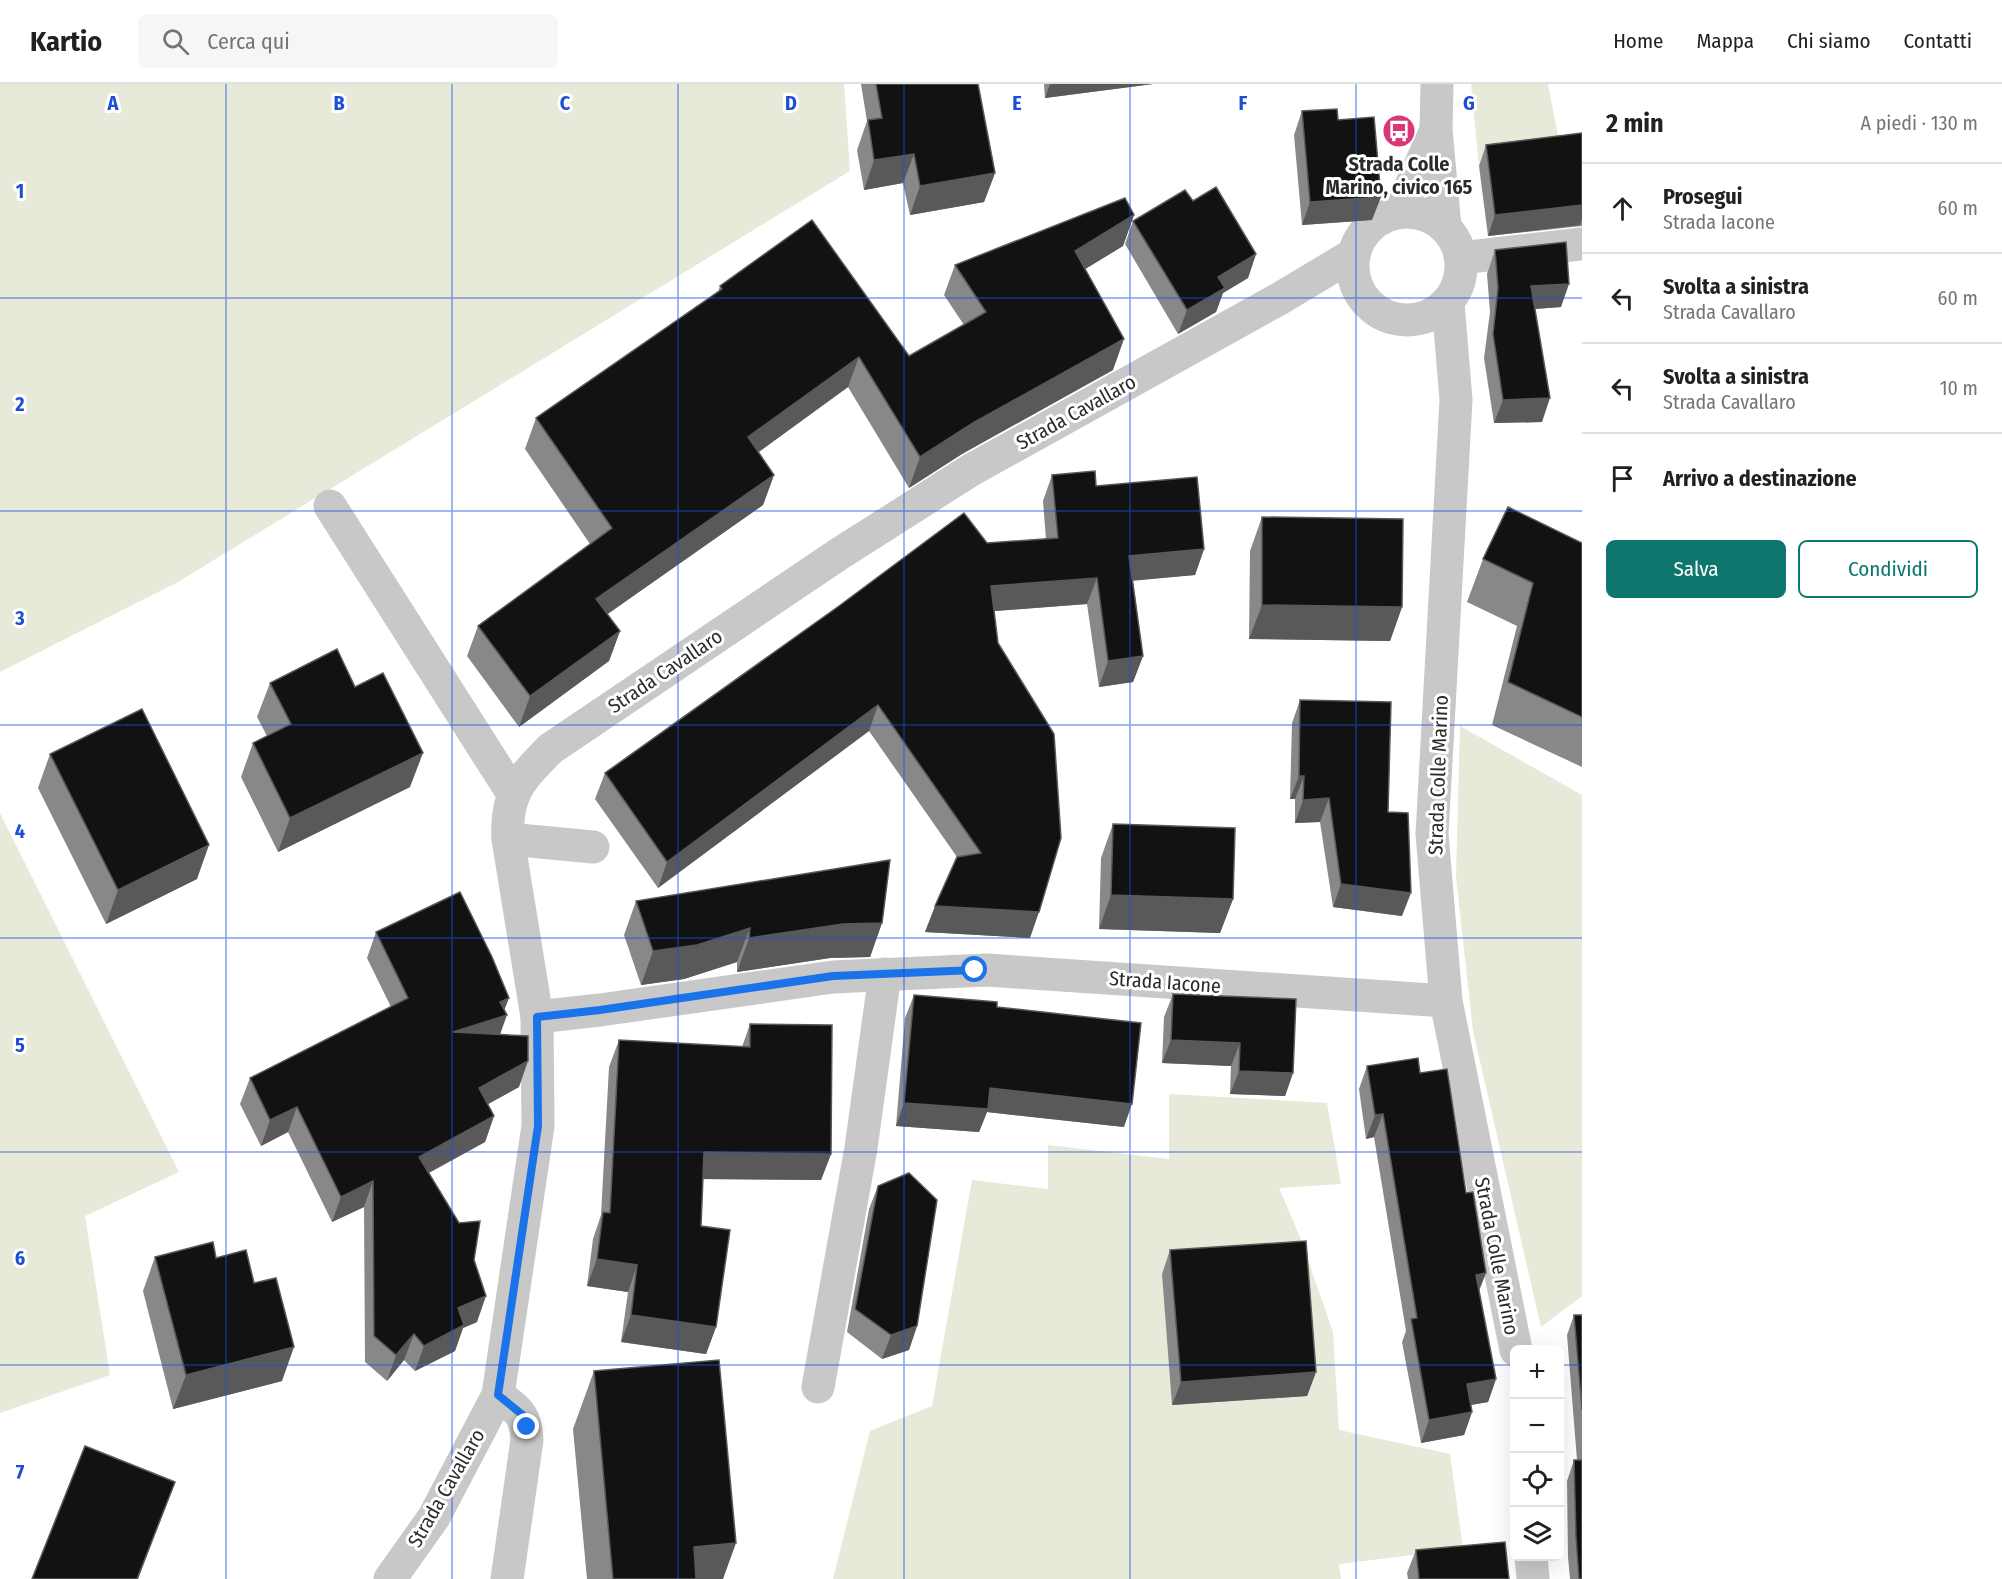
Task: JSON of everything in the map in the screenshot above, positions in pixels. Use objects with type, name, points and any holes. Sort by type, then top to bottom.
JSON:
[{"type":"street","points":[[1437,84],[1436,130],[1445,227]]},
{"type":"street","points":[[1399,212],[1436,130]]},
{"type":"street","points":[[1399,212],[1424,214],[1445,227],[1455,241],[1461,258],[1461,277],[1448,303],[1438,312],[1410,321],[1396,320],[1382,315],[1371,307],[1361,296],[1355,283],[1353,269],[1354,254],[1361,237],[1373,223],[1399,212]]},
{"type":"street","points":[[1461,258],[1582,244]]},
{"type":"street","name":"Strada Cavallaro","points":[[390,1579],[434,1517],[498,1395],[538,1126],[537,1017],[506,817],[513,794],[528,771],[550,749],[839,554],[971,470],[1268,305],[1354,254]]},
{"type":"street","name":"Strada Colle Marino","points":[[1448,303],[1456,400],[1432,834],[1446,1001],[1515,1345]]},
{"type":"street","points":[[330,506],[513,794]]},
{"type":"street","points":[[508,838],[593,847]]},
{"type":"street","name":"Strada Iacone","points":[[537,1017],[833,976],[987,970],[1446,1001]]},
{"type":"street","points":[[818,1387],[861,1148],[885,974]]},
{"type":"street","points":[[498,1395],[524,1416],[527,1427],[507,1579]]},
{"type":"street","points":[[1531,1561],[1533,1579]]},
{"type":"green space","points":[[0,84],[844,84],[850,171],[178,582],[0,672]]},
{"type":"green space","points":[[1471,84],[1548,84],[1562,156],[1479,166]]},
{"type":"green space","points":[[1460,726],[1582,795],[1582,1296],[1541,1327],[1473,1031],[1456,877]]},
{"type":"green space","points":[[0,813],[179,1172],[85,1216],[110,1375],[0,1413]]},
{"type":"green space","points":[[1169,1094],[1327,1103],[1341,1184],[1279,1188],[1300,1237],[1333,1332],[1339,1430],[1450,1454],[1463,1549],[1339,1564],[1341,1579],[833,1579],[870,1431],[932,1406],[972,1180],[1048,1189],[1048,1145],[1169,1159]]},
{"type":"building","points":[[876,84],[978,84],[995,173],[920,186],[914,154],[874,160],[868,120],[882,118]]},
{"type":"building","points":[[1337,109],[1338,120],[1374,117],[1381,197],[1310,202],[1302,111]]},
{"type":"building","points":[[1582,133],[1582,205],[1495,215],[1486,145]]},
{"type":"building","points":[[1216,187],[1256,254],[1218,277],[1225,288],[1187,310],[1133,221],[1185,190],[1193,201]]},
{"type":"building","points":[[1125,198],[1134,215],[1075,251],[1124,339],[973,423],[920,457],[859,357],[748,437],[774,475],[596,599],[620,631],[530,696],[478,626],[612,528],[536,418],[722,289],[720,286],[812,220],[909,356],[986,312],[955,265]]},
{"type":"building","points":[[1566,242],[1569,284],[1531,286],[1550,398],[1503,400],[1493,334],[1498,288],[1495,250]]},
{"type":"building","points":[[1095,471],[1096,486],[1197,477],[1204,549],[1129,556],[1143,656],[1108,661],[1097,578],[991,586],[998,643],[1054,734],[1061,838],[1039,912],[935,906],[957,857],[981,853],[878,705],[667,862],[605,773],[839,606],[964,513],[987,543],[1058,538],[1052,475]]},
{"type":"building","points":[[1508,507],[1582,543],[1582,717],[1508,682],[1533,583],[1483,559]]},
{"type":"building","points":[[1262,517],[1403,519],[1402,607],[1262,605]]},
{"type":"building","points":[[337,649],[355,687],[383,673],[423,753],[290,818],[253,743],[291,724],[270,683]]},
{"type":"building","points":[[1300,700],[1391,702],[1388,812],[1408,813],[1411,893],[1341,884],[1329,798],[1303,800],[1304,776],[1299,776]]},
{"type":"building","points":[[142,709],[209,845],[118,890],[50,754]]},
{"type":"building","points":[[1113,824],[1235,828],[1233,899],[1111,895]]},
{"type":"building","points":[[890,860],[882,923],[843,924],[749,938],[750,928],[697,945],[653,951],[636,901]]},
{"type":"building","points":[[460,892],[509,998],[500,1002],[507,1015],[453,1032],[528,1036],[528,1061],[479,1088],[494,1116],[419,1157],[459,1223],[480,1221],[474,1260],[486,1296],[458,1308],[464,1325],[424,1346],[414,1334],[396,1355],[374,1336],[373,1181],[341,1197],[297,1107],[270,1120],[250,1078],[408,998],[376,932]]},
{"type":"building","points":[[1173,994],[1296,999],[1293,1073],[1239,1071],[1240,1043],[1171,1040]]},
{"type":"building","points":[[914,995],[997,1002],[997,1007],[1141,1023],[1132,1104],[990,1088],[988,1109],[904,1103]]},
{"type":"building","points":[[750,1024],[832,1025],[831,1154],[704,1152],[701,1226],[730,1230],[716,1327],[631,1315],[637,1265],[597,1259],[603,1212],[610,1213],[619,1040],[750,1047]]},
{"type":"building","points":[[1418,1058],[1420,1073],[1447,1069],[1466,1193],[1473,1192],[1486,1273],[1476,1275],[1496,1379],[1467,1384],[1472,1412],[1429,1420],[1411,1319],[1417,1318],[1383,1114],[1375,1115],[1367,1066]]},
{"type":"building","points":[[909,1173],[937,1200],[917,1326],[891,1335],[855,1309],[878,1186]]},
{"type":"building","points":[[1306,1241],[1316,1372],[1181,1382],[1170,1250]]},
{"type":"building","points":[[213,1242],[216,1258],[246,1250],[254,1283],[276,1278],[294,1347],[186,1375],[155,1257]]},
{"type":"building","points":[[1574,1315],[1582,1315],[1582,1410]]},
{"type":"building","points":[[719,1360],[736,1543],[694,1547],[696,1579],[613,1579],[594,1371]]},
{"type":"building","points":[[85,1446],[175,1482],[137,1579],[32,1579]]},
{"type":"building","points":[[1574,1460],[1582,1460],[1582,1579],[1579,1579],[1576,1537]]},
{"type":"building","points":[[1505,1542],[1509,1579],[1419,1579],[1416,1550]]},
{"type":"place","name":"Strada Colle Marino, civico 165","points":[[1399,131]]},
{"type":"route","points":[[527,1427],[524,1416],[498,1395],[538,1126],[537,1017],[833,976],[975,970]]}]
